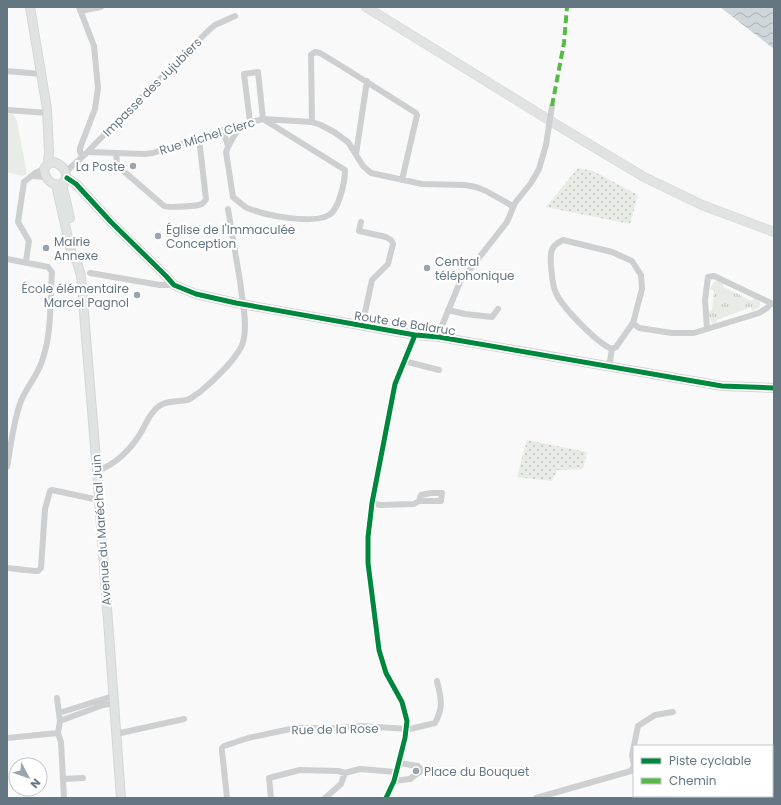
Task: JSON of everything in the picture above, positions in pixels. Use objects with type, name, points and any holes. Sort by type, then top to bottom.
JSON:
[{"type":"main road","points":[[30,7],[48,113],[48,168],[50,181],[63,178]]},
{"type":"main road","points":[[366,7],[644,178],[702,205],[774,232]]},
{"type":"main road","points":[[48,168],[63,178]]},
{"type":"main road","name":"Route de Balaruc","points":[[63,178],[76,184],[111,222],[174,285],[196,294],[243,305],[362,326],[415,335],[439,337],[722,386],[774,388]]},
{"type":"main road","name":"Avenue du Maréchal Juin","points":[[63,178],[72,254],[77,262],[81,276],[121,798]]},
{"type":"street","points":[[82,156],[80,148],[95,109],[98,88],[94,46],[79,9],[101,7]]},
{"type":"street","name":"Impasse des Jujubiers","points":[[63,178],[73,164],[89,152],[91,148],[209,30],[215,25],[235,16]]},
{"type":"street","points":[[312,122],[311,55],[315,52],[320,53],[367,81],[412,110],[417,115],[402,180]]},
{"type":"street","points":[[7,72],[41,74]]},
{"type":"street","points":[[239,126],[226,152],[231,194],[233,197],[246,207],[298,219],[316,219],[330,215],[337,205],[341,195],[345,170],[263,119],[258,72],[244,74],[250,122]]},
{"type":"street","points":[[356,154],[367,81]]},
{"type":"street","points":[[439,337],[441,328],[460,282],[507,222],[513,207],[531,183],[539,169],[546,145],[552,106]]},
{"type":"street","points":[[7,110],[48,113]]},
{"type":"street","name":"Rue Michel Clerc","points":[[89,152],[144,154],[263,119],[312,122],[321,125],[348,142],[363,166],[371,173],[422,184],[465,185],[476,187],[486,191],[513,207]]},
{"type":"street","points":[[287,134],[290,120]]},
{"type":"street","points":[[223,130],[228,146]]},
{"type":"street","points":[[116,154],[117,163],[120,168],[164,206],[170,208],[198,206],[206,199],[199,138]]},
{"type":"street","points":[[26,262],[29,241],[19,226],[18,220],[24,182],[35,172],[48,168]]},
{"type":"street","points":[[97,471],[121,458],[129,450],[137,440],[154,410],[163,403],[188,400],[200,391],[238,353],[243,342],[245,331],[243,305],[228,209]]},
{"type":"street","points":[[361,222],[359,231],[386,237],[391,240],[393,244],[388,264],[372,280],[362,326]]},
{"type":"street","points":[[609,367],[612,349],[616,347],[633,323],[642,288],[640,275],[632,261],[612,252],[563,240],[556,244],[551,250],[552,275],[556,293],[564,306],[579,322],[606,347],[612,349]]},
{"type":"street","points":[[7,259],[48,266],[52,272],[49,324],[45,352],[41,366],[21,402],[9,438],[7,467]]},
{"type":"street","points":[[90,273],[156,284],[174,285]]},
{"type":"street","points":[[633,323],[639,328],[672,333],[694,333],[759,313],[772,304],[714,276],[708,277],[705,300],[707,328]]},
{"type":"street","points":[[448,310],[465,314],[492,317],[498,309]]},
{"type":"street","points":[[386,798],[394,781],[399,763],[407,721],[402,702],[386,673],[379,650],[367,547],[372,503],[395,384],[415,335]]},
{"type":"street","points":[[404,361],[439,370]]},
{"type":"street","points":[[7,568],[38,571],[41,568],[45,509],[50,491],[52,490],[99,500]]},
{"type":"street","points":[[372,503],[380,505],[414,504],[419,501]]},
{"type":"street","points":[[406,729],[435,723],[441,712],[441,700],[437,681]]},
{"type":"street","points":[[57,698],[60,721],[58,733],[61,742],[64,798]]},
{"type":"street","points":[[59,713],[113,700]]},
{"type":"street","points":[[60,721],[113,700]]},
{"type":"street","points":[[634,745],[638,726],[655,715],[673,712]]},
{"type":"street","points":[[116,734],[184,719]]},
{"type":"street","name":"Rue de la Rose","points":[[227,798],[222,751],[224,746],[248,738],[295,728],[341,728],[360,726],[406,729]]},
{"type":"street","points":[[7,738],[58,733]]},
{"type":"street","points":[[633,750],[633,760]]},
{"type":"street","points":[[394,781],[410,779],[422,770],[418,766],[399,763]]},
{"type":"street","points":[[536,798],[631,771],[633,768]]},
{"type":"street","points":[[271,798],[269,778],[300,770],[338,771],[345,773],[360,769],[396,772]]},
{"type":"street","points":[[325,798],[341,784],[345,773]]},
{"type":"street","points":[[63,779],[83,778]]},
{"type":"green space","points":[[7,114],[13,114],[17,121],[27,174],[22,176],[7,172]]},
{"type":"green space","points":[[578,168],[593,171],[638,195],[630,224],[546,207]]},
{"type":"green space","points":[[714,282],[723,282],[722,286],[752,301],[754,298],[760,302],[760,307],[752,311],[751,307],[717,320],[716,324],[712,323],[709,317],[709,311],[712,310],[714,291],[710,289]]},
{"type":"green space","points":[[527,440],[587,452],[583,469],[557,470],[552,481],[517,477]]},
{"type":"water","points":[[720,7],[774,7],[774,49]]},
{"type":"marked path","points":[[552,106],[564,43],[567,7]]},
{"type":"cycle path","points":[[67,178],[76,184],[111,222],[174,285],[196,294],[236,303],[415,335],[439,337],[722,386],[774,388]]},
{"type":"cycle path","points":[[386,798],[394,781],[405,738],[407,721],[402,702],[386,673],[379,650],[368,563],[368,537],[372,503],[395,384],[415,335]]},
{"type":"place","name":"La Poste","points":[[133,166]]},
{"type":"place","name":"Église de l'Immaculée Conception","points":[[158,236]]},
{"type":"place","name":"Mairie Annexe","points":[[46,248]]},
{"type":"place","name":"Central téléphonique","points":[[427,268]]},
{"type":"place","name":"École élémentaire Marcel Pagnol","points":[[137,295]]},
{"type":"place","name":"Place du Bouquet","points":[[416,771]]}]
